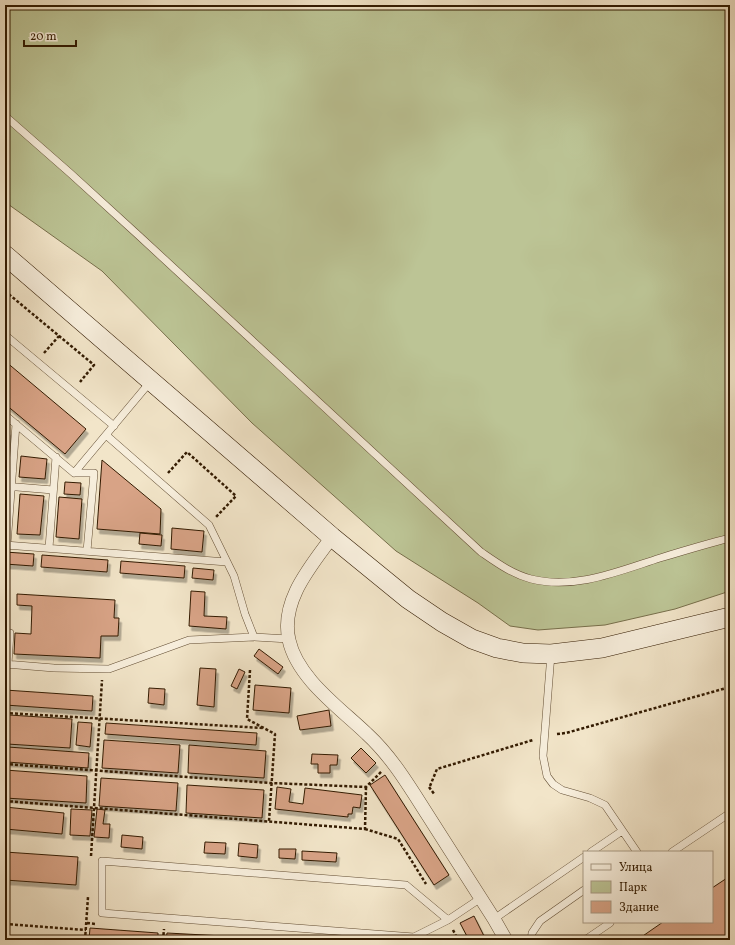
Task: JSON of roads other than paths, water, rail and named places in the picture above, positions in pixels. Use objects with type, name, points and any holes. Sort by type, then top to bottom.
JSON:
[{"type":"main road","points":[[5,255],[332,537],[408,599],[442,622],[472,639],[497,648],[523,653],[551,654],[602,648],[730,617]]},
{"type":"street","points":[[332,537],[305,574],[293,598],[288,620],[289,639],[296,659],[313,683],[371,738],[394,763],[481,898],[506,940]]},
{"type":"lane","points":[[5,116],[126,223],[481,552],[508,570],[531,579],[551,582],[578,581],[602,576],[730,538]]},
{"type":"lane","points":[[5,335],[114,426]]},
{"type":"lane","points":[[74,473],[152,381]]},
{"type":"lane","points":[[5,415],[74,473],[94,473],[88,551]]},
{"type":"lane","points":[[16,424],[8,486],[6,545],[227,562]]},
{"type":"lane","points":[[106,435],[209,525],[234,576],[245,614],[254,637]]},
{"type":"lane","points":[[49,548],[56,458]]},
{"type":"lane","points":[[8,486],[53,490]]},
{"type":"lane","points":[[5,632],[10,633],[6,664],[54,668],[109,670],[190,640],[254,637],[289,639]]},
{"type":"lane","points":[[551,654],[544,756],[547,776],[553,784],[562,790],[590,798],[605,805],[636,851]]},
{"type":"lane","points":[[673,851],[730,813]]},
{"type":"lane","points":[[592,851],[622,831]]},
{"type":"lane","points":[[494,919],[583,858]]},
{"type":"lane","points":[[448,920],[406,886],[102,861],[102,913],[414,937],[448,920],[481,898]]},
{"type":"lane","points":[[531,940],[532,933],[540,921],[583,891]]},
{"type":"lane","points":[[585,940],[610,923]]}]
